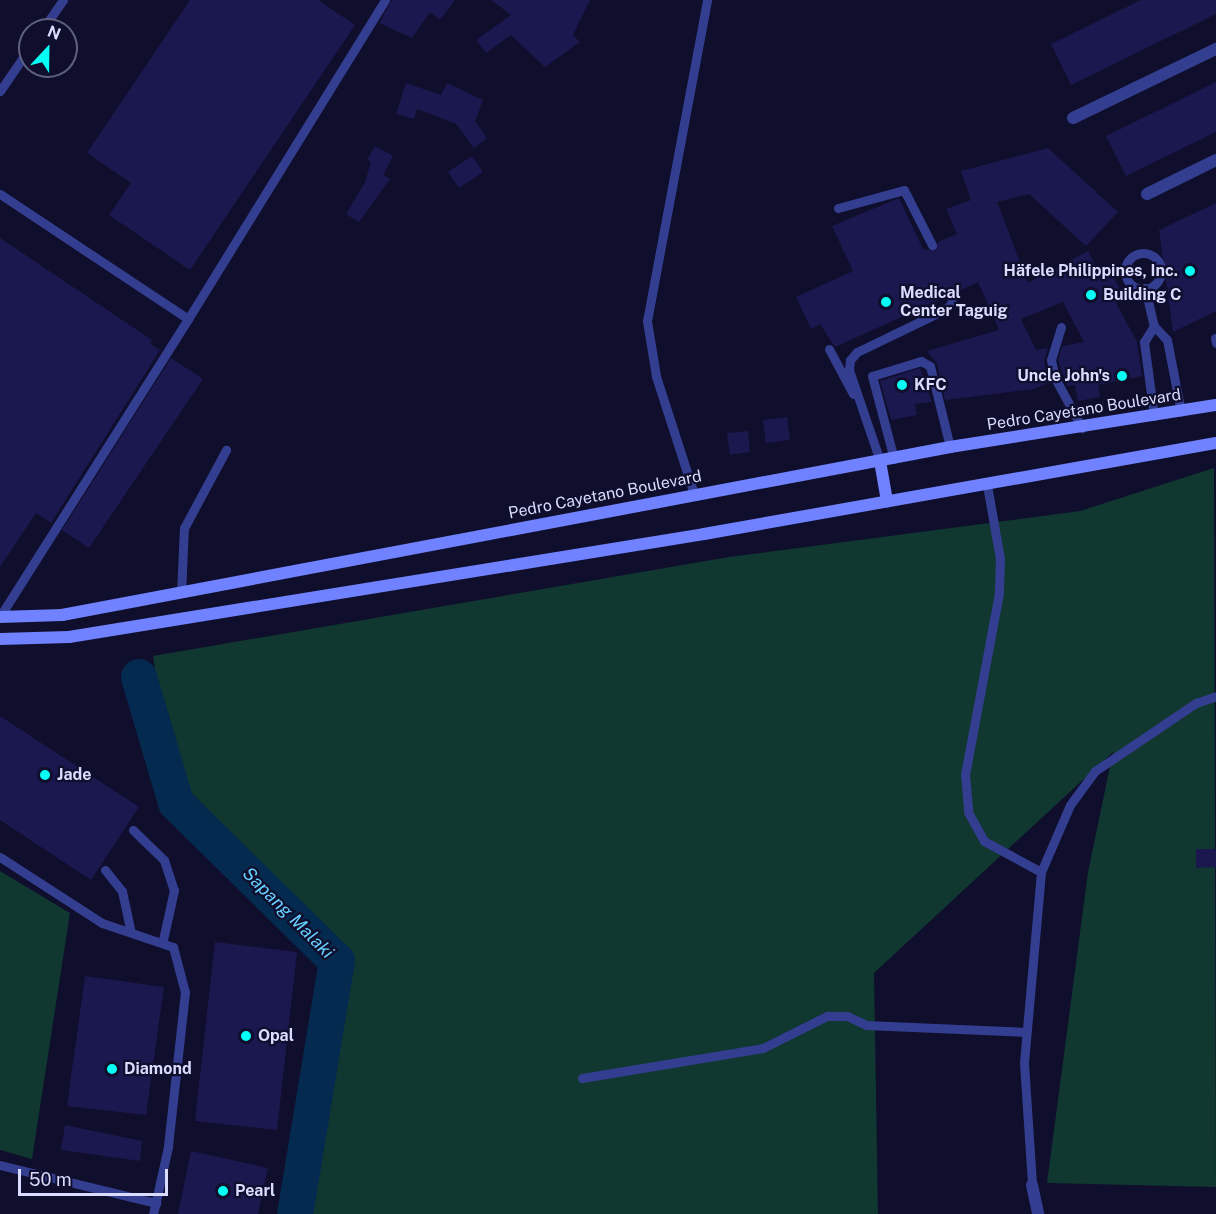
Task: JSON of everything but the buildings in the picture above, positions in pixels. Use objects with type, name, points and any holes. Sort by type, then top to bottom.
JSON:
[{"type":"main road","name":"Pedro Cayetano Boulevard","points":[[0,616],[62,615],[950,447],[1082,428],[1216,405]]},
{"type":"main road","points":[[0,639],[69,637],[987,485],[1216,443]]},
{"type":"main road","points":[[880,461],[887,501]]},
{"type":"street","points":[[1073,118],[1216,49]]},
{"type":"street","points":[[1147,194],[1216,160]]},
{"type":"street","points":[[1032,1185],[1038,1214]]},
{"type":"lane","points":[[50,18],[63,0]]},
{"type":"lane","points":[[0,616],[188,319],[385,0]]},
{"type":"lane","points":[[694,494],[656,376],[647,321],[707,0]]},
{"type":"lane","points":[[0,90],[18,64]]},
{"type":"lane","points":[[838,208],[904,190],[932,245]]},
{"type":"lane","points":[[1,197],[188,319]]},
{"type":"lane","points":[[1145,288],[1154,326],[1167,340],[1181,412]]},
{"type":"lane","points":[[880,461],[850,360],[856,352],[942,311],[951,305],[953,293]]},
{"type":"lane","points":[[1154,326],[1144,342],[1154,416]]},
{"type":"lane","points":[[1061,327],[1051,360],[1055,378],[1082,428]]},
{"type":"lane","points":[[829,348],[867,421]]},
{"type":"lane","points":[[894,459],[872,376],[921,362],[930,366],[950,447]]},
{"type":"lane","points":[[181,593],[184,528],[226,450]]},
{"type":"lane","points":[[987,485],[999,548],[999,593],[965,774],[968,812],[984,841],[1041,872]]},
{"type":"lane","points":[[1032,1185],[1026,1032],[1041,872],[1070,805],[1095,771],[1196,703],[1216,696]]},
{"type":"lane","points":[[133,830],[164,860],[174,890],[163,940]]},
{"type":"lane","points":[[0,857],[102,923],[163,940],[173,947],[185,992],[168,1147],[153,1214]]},
{"type":"lane","points":[[105,870],[122,891],[130,930]]},
{"type":"lane","points":[[582,1077],[763,1048],[827,1016],[847,1016],[866,1025],[1026,1032]]},
{"type":"lane","points":[[0,1165],[156,1203]]},
{"type":"green space","points":[[1214,468],[1216,1187],[1047,1183],[1088,872],[1113,752],[874,973],[878,1214],[311,1214],[349,954],[182,783],[164,732],[153,656],[729,557],[1080,511]]},
{"type":"green space","points":[[0,871],[70,913],[32,1159],[0,1150]]},
{"type":"waterway","name":"Sapang Malaki","points":[[139,677],[176,803],[337,961],[295,1214]]},
{"type":"place","name":"Häfele Philippines, Inc.","points":[[1190,271]]},
{"type":"place","name":"Building C","points":[[1091,295]]},
{"type":"place","name":"Medical Center Taguig","points":[[886,302]]},
{"type":"place","name":"Uncle John's","points":[[1122,376]]},
{"type":"place","name":"KFC","points":[[902,385]]},
{"type":"place","name":"Jade","points":[[45,775]]},
{"type":"place","name":"Opal","points":[[246,1036]]},
{"type":"place","name":"Diamond","points":[[112,1069]]},
{"type":"place","name":"Pearl","points":[[223,1191]]}]
